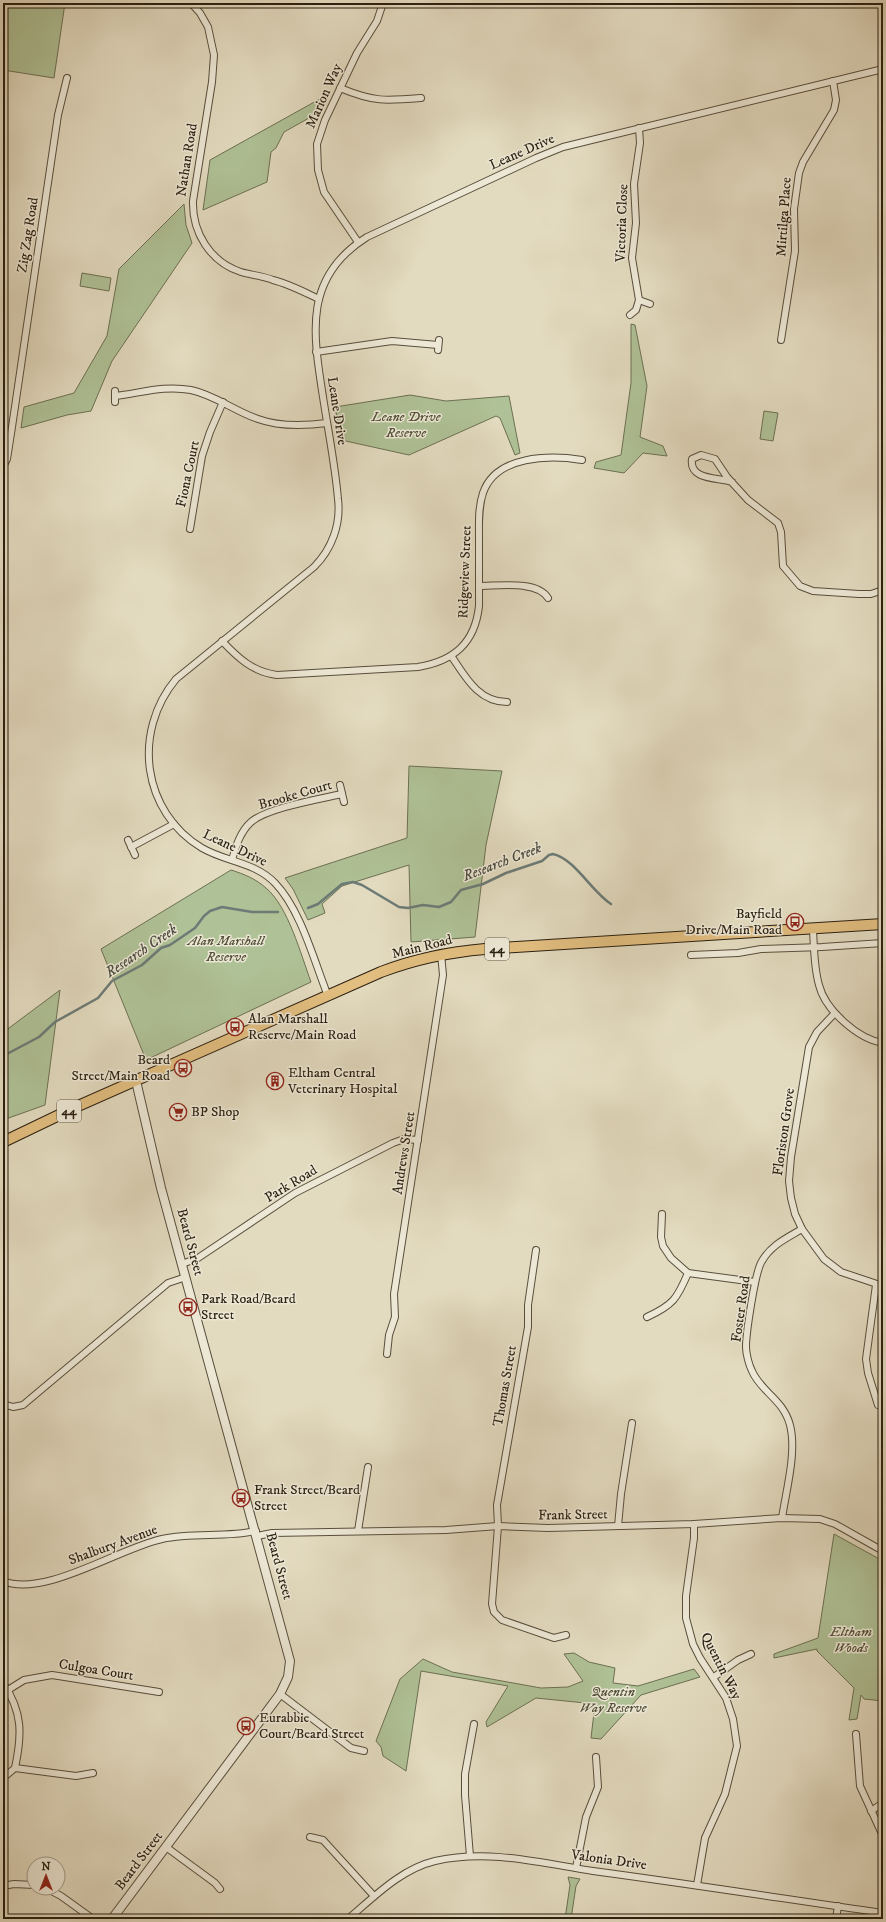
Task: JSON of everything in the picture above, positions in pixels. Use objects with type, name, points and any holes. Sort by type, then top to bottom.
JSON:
[{"type":"main road","name":"Main Road","points":[[3,1142],[395,966],[442,954],[485,949],[813,930],[883,924]]},
{"type":"street","name":"Nathan Road","points":[[191,3],[200,13],[208,27],[214,55],[212,82],[193,201],[195,224],[201,238],[215,257],[232,269],[282,283],[319,299]]},
{"type":"street","name":"Marion Way","points":[[358,242],[327,198],[321,185],[317,164],[317,144],[320,132],[340,88],[360,47],[377,20],[383,3]]},
{"type":"street","name":"Leane Drive","points":[[328,996],[300,924],[284,893],[274,882],[263,874],[201,847],[174,824],[160,804],[151,780],[148,752],[152,726],[160,703],[176,679],[314,567],[324,556],[332,542],[337,526],[339,505],[316,352],[314,322],[319,299],[335,266],[358,242],[381,230],[545,154],[572,144],[883,69]]},
{"type":"street","name":"Zig Zag Road","points":[[3,467],[7,459],[12,427],[58,115],[67,78]]},
{"type":"street","name":"Mirtilga Place","points":[[781,340],[795,243],[794,209],[797,180],[803,162],[834,110],[836,100],[833,82]]},
{"type":"street","points":[[340,88],[372,100],[421,98]]},
{"type":"street","name":"Victoria Close","points":[[639,128],[640,143],[634,184],[636,216],[632,258],[639,300]]},
{"type":"street","points":[[630,315],[636,310],[639,300],[650,304]]},
{"type":"street","points":[[316,352],[392,340],[438,345]]},
{"type":"street","points":[[115,396],[150,390],[175,388],[199,392],[248,415],[271,423],[300,426],[327,423]]},
{"type":"street","name":"Fiona Court","points":[[190,529],[202,456],[210,432],[223,402]]},
{"type":"street","points":[[732,482],[702,476],[692,466],[692,459],[701,455],[715,459],[732,482],[752,504],[778,523],[781,532],[783,566],[796,583],[804,589],[813,591],[866,594],[876,593],[883,590]]},
{"type":"street","name":"Ridgeview Street","points":[[222,641],[249,666],[277,676],[418,667],[436,663],[452,657],[466,642],[474,629],[478,614],[480,508],[483,494],[489,482],[505,469],[532,458],[558,456],[582,460]]},
{"type":"street","points":[[479,586],[530,587],[542,591],[548,598]]},
{"type":"street","points":[[452,657],[478,691],[492,700],[507,702]]},
{"type":"street","points":[[340,785],[344,802]]},
{"type":"street","name":"Brooke Court","points":[[232,860],[243,832],[258,817],[271,812],[342,794]]},
{"type":"street","points":[[131,847],[174,824]]},
{"type":"street","points":[[128,840],[135,855]]},
{"type":"street","points":[[813,930],[819,986],[834,1014],[856,1033],[883,1043]]},
{"type":"street","points":[[691,955],[738,953],[761,949],[883,943]]},
{"type":"street","name":"Andrews Street","points":[[387,1354],[389,1335],[395,1317],[394,1294],[443,975],[442,954]]},
{"type":"street","name":"Floriston Grove","points":[[834,1014],[817,1032],[809,1047],[791,1157],[789,1181],[791,1198],[802,1229],[824,1259],[841,1272],[876,1285],[883,1286]]},
{"type":"street","name":"Beard Street","points":[[112,1919],[280,1694],[288,1677],[290,1661],[161,1188],[136,1081]]},
{"type":"street","name":"Park Road","points":[[182,1264],[198,1258],[295,1192],[392,1143],[404,1139],[418,1140]]},
{"type":"street","points":[[662,1214],[661,1237],[663,1246],[671,1258],[688,1273],[755,1282]]},
{"type":"street","name":"Foster Road","points":[[782,1518],[793,1443],[790,1424],[782,1406],[758,1381],[752,1371],[746,1348],[755,1282],[761,1261],[776,1244],[802,1229]]},
{"type":"street","name":"Thomas Street","points":[[536,1250],[528,1305],[528,1327],[497,1505],[498,1526],[492,1604],[494,1612],[502,1620],[554,1638],[566,1635]]},
{"type":"street","points":[[647,1317],[666,1308],[679,1294],[688,1273]]},
{"type":"street","points":[[3,1404],[13,1407],[23,1405],[168,1284],[186,1277]]},
{"type":"street","points":[[876,1285],[866,1359],[868,1373],[878,1405]]},
{"type":"street","points":[[618,1526],[621,1494],[632,1423]]},
{"type":"street","points":[[358,1531],[368,1467]]},
{"type":"street","name":"Frank Street","points":[[256,1533],[446,1530],[498,1526],[548,1528],[694,1524],[782,1518],[820,1519],[835,1524],[883,1551]]},
{"type":"street","name":"Quentin Way","points":[[694,1524],[694,1538],[686,1596],[686,1618],[693,1644],[700,1658],[714,1677],[726,1698],[733,1719],[737,1746],[725,1794],[705,1838],[697,1885]]},
{"type":"street","name":"Shalbury Avenue","points":[[3,1581],[16,1584],[29,1584],[52,1580],[142,1544],[163,1538],[224,1536],[256,1533]]},
{"type":"street","points":[[714,1677],[738,1660],[751,1654]]},
{"type":"street","name":"Culgoa Court","points":[[8,1690],[24,1680],[52,1675],[159,1692]]},
{"type":"street","points":[[3,1683],[8,1690],[17,1710],[21,1736],[16,1768],[3,1778]]},
{"type":"street","points":[[280,1694],[351,1748],[364,1750]]},
{"type":"street","points":[[470,1856],[465,1795],[465,1774],[474,1724]]},
{"type":"street","points":[[856,1734],[860,1786],[883,1836]]},
{"type":"street","points":[[576,1868],[586,1817],[598,1787],[596,1757]]},
{"type":"street","points":[[16,1768],[76,1776],[93,1773]]},
{"type":"street","points":[[871,1811],[883,1803]]},
{"type":"street","points":[[310,1838],[323,1840],[374,1896]]},
{"type":"street","points":[[166,1847],[215,1883],[220,1889]]},
{"type":"street","name":"Valonia Drive","points":[[348,1919],[374,1896],[397,1879],[424,1864],[470,1856],[521,1858],[576,1868],[883,1913]]},
{"type":"street","points":[[3,1886],[14,1884],[26,1885]]},
{"type":"street","points":[[61,1896],[93,1919]]},
{"type":"street","points":[[836,1919],[838,1906]]},
{"type":"green space","points":[[3,3],[65,3],[54,78],[3,70]]},
{"type":"green space","points":[[327,95],[318,113],[284,132],[276,148],[271,152],[267,182],[203,210],[210,160]]},
{"type":"green space","points":[[184,204],[186,225],[192,243],[112,361],[91,411],[67,415],[21,428],[24,407],[74,393],[107,336],[119,269]]},
{"type":"green space","points":[[82,273],[111,278],[109,291],[80,286]]},
{"type":"green space","points":[[631,324],[635,325],[647,386],[640,437],[663,446],[667,456],[643,453],[624,473],[594,468],[596,462],[621,455],[631,383]]},
{"type":"green space","name":"Leane Drive Reserve","points":[[410,395],[446,401],[509,396],[520,453],[515,455],[500,418],[496,416],[409,455],[341,440],[335,407]]},
{"type":"green space","points":[[764,411],[778,413],[773,441],[760,439]]},
{"type":"green space","points":[[409,766],[502,771],[486,845],[475,937],[411,942],[409,865],[342,886],[322,904],[325,913],[308,920],[293,889],[285,878],[407,838]]},
{"type":"green space","name":"Alan Marshall Reserve","points":[[231,870],[254,879],[274,896],[281,906],[293,932],[311,982],[146,1060],[101,949]]},
{"type":"green space","points":[[60,990],[45,1105],[3,1120],[3,1035],[9,1028]]},
{"type":"green space","name":"Eltham Woods","points":[[834,1534],[883,1561],[883,1701],[864,1699],[861,1695],[857,1719],[849,1720],[854,1688],[817,1651],[817,1649],[774,1658],[774,1654],[818,1638]]},
{"type":"green space","name":"Quentin Way Reserve","points":[[574,1653],[589,1662],[615,1668],[613,1683],[638,1686],[694,1669],[700,1677],[641,1695],[601,1739],[591,1738],[595,1704],[536,1698],[487,1727],[486,1722],[508,1686],[421,1671],[406,1771],[383,1756],[381,1747],[376,1741],[400,1679],[423,1659],[452,1672],[541,1688],[568,1687],[583,1681],[564,1654]]},
{"type":"green space","points":[[568,1877],[580,1879],[576,1886],[571,1919],[565,1919],[570,1885]]},
{"type":"waterway","name":"Research Creek","points":[[308,908],[318,904],[342,884],[353,882],[362,885],[399,907],[408,908],[423,905],[439,907],[451,902],[461,890],[483,884],[506,873],[542,861],[549,855],[553,854],[569,862],[611,904]]},
{"type":"waterway","name":"Research Creek","points":[[3,1056],[39,1037],[55,1022],[98,998],[112,981],[142,965],[161,948],[170,945],[195,928],[210,911],[222,907],[252,912],[278,912]]},
{"type":"place","name":"Bayfield Drive/Main Road","points":[[795,922]]},
{"type":"place","name":"Alan Marshall Reserve/Main Road","points":[[235,1027]]},
{"type":"place","name":"Beard Street/Main Road","points":[[183,1068]]},
{"type":"place","name":"Eltham Central Veterinary Hospital","points":[[275,1081]]},
{"type":"place","name":"BP Shop","points":[[178,1112]]},
{"type":"place","name":"Park Road/Beard Street","points":[[188,1307]]},
{"type":"place","name":"Frank Street/Beard Street","points":[[241,1498]]},
{"type":"place","name":"Eurabbie Court/Beard Street","points":[[246,1726]]}]
